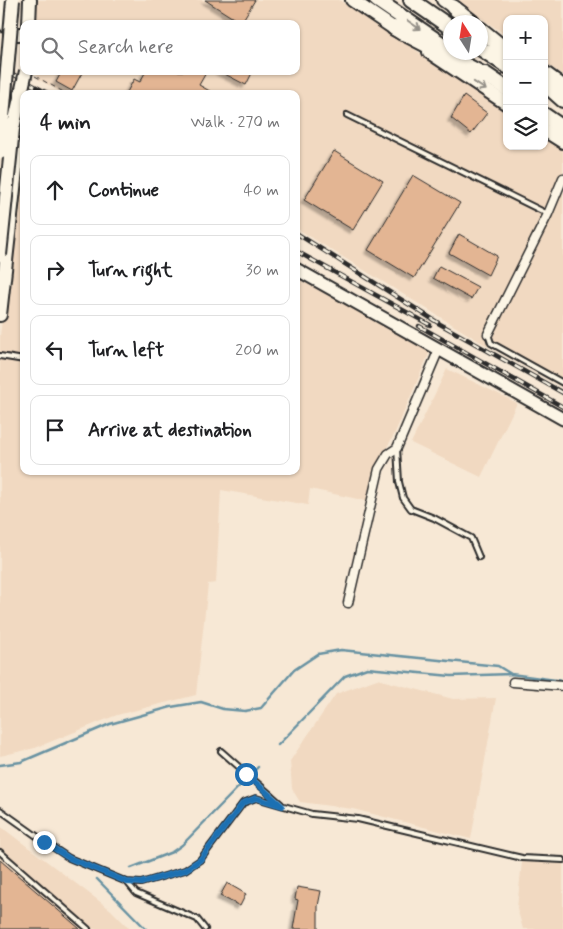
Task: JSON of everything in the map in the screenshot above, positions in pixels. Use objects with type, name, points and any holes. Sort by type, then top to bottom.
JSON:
[{"type":"highway","points":[[378,0],[443,46]]},
{"type":"highway","points":[[411,0],[443,22]]},
{"type":"highway","points":[[448,3],[463,15]]},
{"type":"highway","points":[[394,28],[503,87]]},
{"type":"highway","points":[[488,36],[503,48]]},
{"type":"highway","points":[[488,53],[503,63]]},
{"type":"highway","points":[[463,60],[492,80]]},
{"type":"highway","points":[[548,86],[563,100]]},
{"type":"highway","points":[[548,95],[563,104]]},
{"type":"highway","points":[[548,118],[563,128]]},
{"type":"main road","points":[[3,0],[4,23],[12,34],[20,34]]},
{"type":"main road","points":[[0,153],[13,0]]},
{"type":"main road","points":[[28,20],[30,0]]},
{"type":"main road","points":[[34,20],[35,0]]},
{"type":"main road","points":[[352,0],[503,101]]},
{"type":"main road","points":[[448,3],[466,15]]},
{"type":"main road","points":[[488,31],[503,41]]},
{"type":"main road","points":[[23,90],[27,75]]},
{"type":"main road","points":[[548,75],[563,86]]},
{"type":"main road","points":[[0,255],[12,129],[20,100]]},
{"type":"main road","points":[[0,107],[20,120]]},
{"type":"main road","points":[[548,133],[563,142]]},
{"type":"main road","points":[[0,315],[20,136]]},
{"type":"main road","points":[[300,271],[563,419]]},
{"type":"street","points":[[488,334],[548,214],[563,178]]},
{"type":"street","points":[[348,603],[379,469],[388,454],[397,448],[439,349]]},
{"type":"street","points":[[513,682],[563,686]]},
{"type":"lane","points":[[346,115],[548,214]]},
{"type":"lane","points":[[488,334],[492,343],[563,383]]},
{"type":"lane","points":[[0,356],[20,359]]},
{"type":"lane","points":[[397,448],[399,482],[403,498],[411,509],[434,518],[471,538],[479,557]]},
{"type":"lane","points":[[221,751],[282,806]]},
{"type":"lane","points":[[0,810],[69,858],[127,882],[141,883],[185,870],[197,862],[243,803],[256,798],[312,814],[358,819],[522,858],[563,860]]},
{"type":"lane","points":[[0,852],[88,929]]},
{"type":"lane","points":[[127,882],[136,893],[197,919],[204,929]]},
{"type":"path","points":[[33,75],[60,90]]},
{"type":"shaded area","points":[[37,0],[339,0],[503,107],[503,150],[548,150],[548,138],[563,147],[563,388],[479,341],[300,230],[300,90],[57,90],[38,79],[37,75],[300,75],[300,20],[36,20]]},
{"type":"shaded area","points":[[455,0],[563,0],[563,75],[548,65],[548,15],[503,15],[503,33],[488,23],[488,15],[477,15]]},
{"type":"shaded area","points":[[20,177],[20,475],[300,475],[300,280],[431,349],[394,435],[375,468],[372,502],[310,489],[308,505],[221,490],[216,583],[208,584],[196,695],[117,715],[35,748],[0,756],[0,336]]},
{"type":"shaded area","points":[[447,369],[517,403],[481,477],[411,443]]},
{"type":"shaded area","points":[[377,679],[453,699],[496,698],[471,839],[353,809],[300,802],[292,789],[290,761],[336,694]]},
{"type":"shaded area","points":[[0,826],[111,910],[130,929],[0,929]]},
{"type":"shaded area","points":[[522,862],[563,864],[563,929],[523,929],[517,908]]},
{"type":"building","points":[[205,0],[255,0],[243,20],[236,20]]},
{"type":"building","points":[[60,75],[81,75],[73,90],[56,82]]},
{"type":"building","points":[[144,75],[205,75],[199,85],[208,90],[128,90],[134,79],[140,82]]},
{"type":"building","points":[[227,75],[251,75],[246,85]]},
{"type":"building","points":[[464,96],[487,113],[471,134],[451,118]]},
{"type":"building","points":[[334,151],[383,181],[353,230],[304,200]]},
{"type":"building","points":[[413,175],[460,203],[414,278],[368,250]]},
{"type":"building","points":[[459,234],[497,256],[488,275],[449,253]]},
{"type":"building","points":[[439,266],[478,287],[471,299],[433,278]]},
{"type":"building","points":[[0,860],[80,929],[0,929]]},
{"type":"building","points":[[227,883],[246,894],[240,906],[220,896]]},
{"type":"building","points":[[297,887],[321,891],[318,906],[318,929],[293,929],[298,900],[295,899]]},
{"type":"waterway","points":[[0,765],[21,762],[110,724],[171,707],[201,702],[223,709],[245,711],[261,708],[294,670],[318,654],[341,650],[498,666],[511,674]]},
{"type":"waterway","points":[[278,745],[345,676],[367,668],[451,676],[511,674],[563,681]]},
{"type":"waterway","points":[[131,868],[172,852],[182,845],[258,767]]},
{"type":"waterway","points":[[97,879],[146,929]]},
{"type":"railway","points":[[0,67],[42,90]]},
{"type":"railway","points":[[0,92],[20,104]]},
{"type":"railway","points":[[300,236],[440,324],[563,393]]},
{"type":"railway","points":[[300,253],[430,325]]},
{"type":"railway","points":[[419,326],[563,407]]},
{"type":"route","points":[[44,842],[69,858],[127,882],[141,883],[185,870],[200,860],[243,803],[256,798],[282,806],[246,774]]}]
